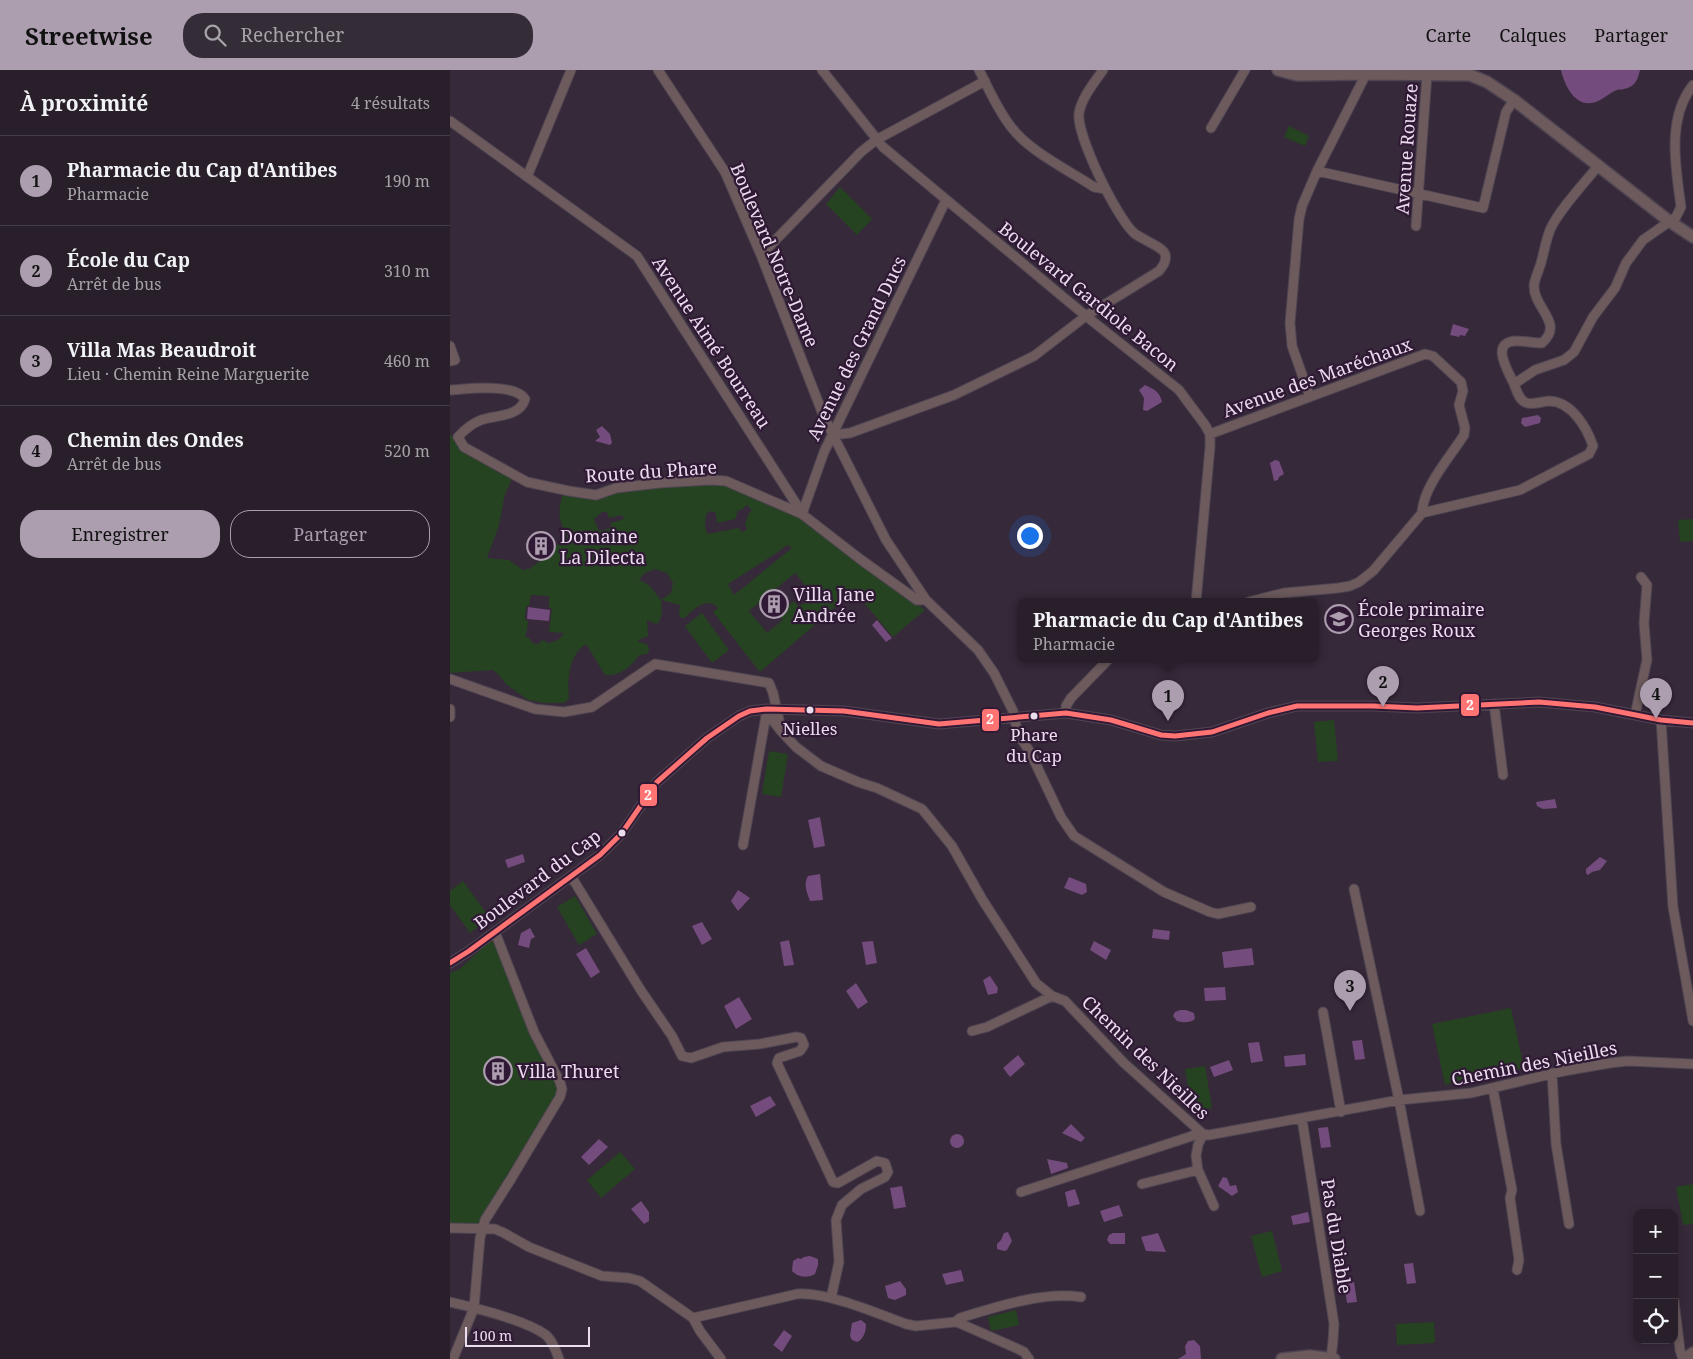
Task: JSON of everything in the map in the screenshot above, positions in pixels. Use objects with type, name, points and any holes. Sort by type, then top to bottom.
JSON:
[{"type":"street","points":[[527,177],[571,70]]},
{"type":"street","name":"Boulevard Notre-Dame","points":[[658,70],[725,172],[761,255],[832,435],[842,451],[886,540],[926,600]]},
{"type":"street","name":"Boulevard Gardiole Bacon","points":[[822,70],[876,140],[1086,316],[1178,390],[1210,434]]},
{"type":"street","points":[[979,70],[1004,118],[1013,130],[1028,144],[1094,187],[1105,189]]},
{"type":"street","points":[[832,435],[850,432],[954,395],[1034,356],[1086,316],[1159,271],[1165,263],[1166,256],[1162,250],[1147,243],[1123,221],[1105,189],[1079,126],[1084,98],[1103,70]]},
{"type":"street","points":[[1211,128],[1245,70]]},
{"type":"street","points":[[1278,70],[1297,75],[1470,75],[1487,82],[1514,100],[1669,221],[1693,237]]},
{"type":"street","points":[[1310,397],[1292,346],[1290,323],[1302,206],[1317,171],[1366,74]]},
{"type":"street","name":"Avenue Rouaze","points":[[1416,226],[1420,194],[1427,75]]},
{"type":"street","points":[[761,255],[861,152],[876,140],[985,81]]},
{"type":"street","points":[[1514,384],[1536,370],[1564,360],[1574,352],[1593,317],[1615,288],[1626,263],[1643,240],[1676,217],[1681,207],[1675,156],[1677,122],[1686,93],[1693,85]]},
{"type":"street","points":[[1317,171],[1483,208],[1506,112],[1514,100]]},
{"type":"street","name":"Avenue Aimé Bourreau","points":[[450,121],[637,256],[802,514]]},
{"type":"street","points":[[1264,598],[1284,593],[1350,586],[1373,572],[1422,513],[1520,490],[1589,454],[1593,446],[1590,436],[1571,409],[1551,401],[1527,403],[1521,399],[1501,353],[1504,345],[1510,341],[1542,343],[1549,337],[1551,330],[1549,321],[1535,295],[1534,284],[1550,230],[1557,218],[1599,165]]},
{"type":"street","name":"Avenue des Grand Ducs","points":[[802,514],[824,452],[946,200]]},
{"type":"street","points":[[450,346],[455,360],[450,361]]},
{"type":"street","name":"Avenue des Maréchaux","points":[[1210,434],[1425,354],[1433,356],[1461,382],[1463,391],[1459,405],[1464,435],[1434,481],[1423,502],[1422,513]]},
{"type":"street","name":"Route du Phare","points":[[450,390],[502,389],[522,394],[525,398],[524,404],[518,411],[480,421],[466,428],[458,437],[464,446],[527,482],[596,495],[616,488],[660,483],[726,481],[802,514],[917,600],[926,600]]},
{"type":"street","points":[[1196,598],[1210,434]]},
{"type":"street","points":[[1635,715],[1647,660],[1644,623],[1647,585],[1641,576]]},
{"type":"street","points":[[926,600],[978,650],[994,673],[1013,711],[1018,734],[1030,752],[1061,817],[1074,836],[1164,892],[1210,912],[1218,914],[1251,908]]},
{"type":"street","points":[[1066,713],[1066,706],[1071,698],[1105,663]]},
{"type":"street","points":[[450,679],[534,709],[564,712],[592,707],[655,664],[769,683],[772,709],[743,844]]},
{"type":"street","name":"Boulevard du Cap","points":[[450,963],[600,855],[622,833],[657,782],[707,738],[750,711],[772,709],[844,711],[939,724],[1066,713],[1111,720],[1161,735],[1174,736],[1212,732],[1285,707],[1296,706],[1417,708],[1554,702],[1595,707],[1661,720],[1693,723]]},
{"type":"street","points":[[1494,704],[1503,775]]},
{"type":"street","points":[[450,709],[450,717]]},
{"type":"street","name":"Chemin des Nieilles","points":[[772,709],[770,717],[781,731],[796,747],[820,766],[877,788],[922,809],[952,846],[982,899],[1036,983],[1052,996],[1065,1001],[1124,1063],[1201,1133],[1209,1135],[1399,1100],[1471,1093],[1552,1073],[1628,1061],[1693,1064]]},
{"type":"street","points":[[1661,720],[1673,907],[1693,1021]]},
{"type":"street","points":[[570,876],[640,989],[672,1036],[682,1056],[691,1058],[723,1047],[760,1044],[796,1037],[801,1038],[804,1045],[800,1052],[779,1058],[777,1063],[833,1182],[838,1184],[877,1161],[885,1163],[888,1172],[885,1177],[861,1188],[842,1205],[836,1220],[839,1262],[831,1298]]},
{"type":"street","points":[[1354,889],[1399,1100],[1420,1211]]},
{"type":"street","points":[[453,1359],[474,1308],[480,1238],[485,1220],[560,1097],[562,1089],[534,1032],[495,932]]},
{"type":"street","points":[[972,1031],[987,1027],[1052,996]]},
{"type":"street","points":[[1323,1012],[1341,1112]]},
{"type":"street","points":[[1552,1073],[1556,1144],[1569,1224]]},
{"type":"street","points":[[1493,1089],[1512,1190],[1510,1198],[1519,1260],[1517,1270]]},
{"type":"street","name":"Pas du Diable","points":[[1302,1119],[1334,1326],[1332,1359]]},
{"type":"street","points":[[1201,1133],[1196,1156],[1198,1170],[1214,1206]]},
{"type":"street","points":[[1021,1192],[1201,1133]]},
{"type":"street","points":[[1142,1184],[1198,1170]]},
{"type":"street","points":[[450,1228],[495,1229],[529,1247],[602,1276],[629,1278],[640,1281],[693,1318],[700,1331],[721,1359]]},
{"type":"street","points":[[693,1318],[797,1294],[811,1293],[906,1324],[916,1326],[955,1322],[1018,1349],[1028,1356],[1029,1359]]},
{"type":"street","points":[[955,1322],[960,1318],[1018,1302],[1069,1295],[1081,1297]]},
{"type":"street","points":[[450,1302],[528,1326],[547,1336],[556,1350],[559,1359]]},
{"type":"street","points":[[1678,1334],[1680,1350],[1684,1359],[1693,1353]]},
{"type":"street","points":[[1282,1359],[1310,1356],[1332,1359]]},
{"type":"green space","points":[[1289,126],[1309,136],[1305,146],[1284,137]]},
{"type":"green space","points":[[840,187],[872,219],[857,235],[826,204]]},
{"type":"green space","points":[[450,434],[461,449],[499,473],[513,477],[505,494],[499,525],[487,558],[509,560],[523,570],[529,569],[544,558],[548,559],[553,556],[552,551],[567,535],[560,520],[559,512],[562,496],[569,491],[596,495],[711,480],[802,514],[816,529],[850,557],[925,610],[893,637],[854,591],[760,672],[713,612],[718,608],[714,604],[705,603],[700,605],[684,618],[679,617],[680,605],[661,600],[662,613],[659,622],[656,624],[647,620],[648,636],[637,641],[648,645],[649,651],[647,654],[639,655],[629,667],[620,672],[605,675],[586,644],[576,654],[570,668],[569,698],[564,703],[545,703],[528,700],[506,684],[493,670],[450,673]],"holes":[[[747,505],[752,510],[745,525],[747,529],[742,532],[739,528],[707,534],[705,525],[706,514],[711,511],[716,513],[717,523],[735,519],[738,510]],[[602,512],[607,512],[609,518],[622,515],[624,519],[611,523],[611,528],[599,531],[594,519]],[[787,545],[792,548],[734,595],[728,584]],[[655,569],[667,573],[673,583],[671,593],[661,600],[649,586],[639,580],[645,573]],[[795,573],[813,595],[799,607],[794,601],[778,614],[783,620],[767,633],[749,611]],[[531,595],[549,596],[549,608],[552,608],[549,632],[564,633],[558,640],[549,643],[542,640],[539,644],[532,643],[525,636],[528,621],[525,619],[526,606],[529,606]]]},
{"type":"green space","points":[[1693,519],[1693,541],[1680,542],[1678,520]]},
{"type":"green space","points":[[702,613],[729,650],[712,663],[685,626]]},
{"type":"green space","points":[[1334,720],[1338,761],[1318,762],[1314,722]]},
{"type":"green space","points":[[769,751],[788,754],[781,797],[762,794]]},
{"type":"green space","points":[[463,881],[490,918],[470,933],[450,905],[450,891]]},
{"type":"green space","points":[[575,896],[597,934],[579,945],[557,907]]},
{"type":"green space","points":[[494,939],[559,1088],[557,1098],[507,1175],[478,1225],[450,1226],[450,973],[460,969]]},
{"type":"green space","points":[[1511,1008],[1524,1068],[1445,1085],[1432,1024]]},
{"type":"green space","points":[[1205,1066],[1212,1108],[1192,1111],[1185,1069]]},
{"type":"green space","points":[[620,1152],[635,1169],[601,1198],[587,1180]]},
{"type":"green space","points":[[1693,1184],[1693,1224],[1683,1225],[1676,1187]]},
{"type":"green space","points":[[1272,1231],[1282,1271],[1262,1277],[1251,1236]]},
{"type":"green space","points":[[1016,1310],[1019,1325],[991,1331],[988,1317]]},
{"type":"green space","points":[[1434,1322],[1435,1343],[1397,1345],[1396,1324]]},
{"type":"shaded area","points":[[1561,70],[1640,70],[1637,79],[1631,86],[1615,91],[1592,103],[1585,103],[1579,101],[1569,91]]},
{"type":"shaded area","points":[[1453,324],[1469,329],[1465,336],[1450,335]]},
{"type":"shaded area","points":[[1145,385],[1156,391],[1162,402],[1147,411],[1143,410],[1144,398],[1139,390]]},
{"type":"shaded area","points":[[1538,415],[1541,418],[1540,423],[1525,427],[1521,423],[1522,418]]},
{"type":"shaded area","points":[[602,426],[610,434],[612,443],[610,445],[595,441],[600,437],[596,430]]},
{"type":"shaded area","points":[[1275,460],[1279,461],[1284,474],[1274,481],[1270,463]]},
{"type":"shaded area","points":[[528,607],[550,610],[549,621],[527,619]]},
{"type":"shaded area","points":[[877,620],[892,638],[886,642],[872,625]]},
{"type":"shaded area","points":[[1555,799],[1557,808],[1543,809],[1537,806],[1536,802]]},
{"type":"shaded area","points":[[820,817],[825,846],[814,848],[808,820]]},
{"type":"shaded area","points":[[523,854],[525,862],[508,868],[505,860]]},
{"type":"shaded area","points":[[1600,857],[1607,861],[1600,870],[1588,875],[1586,869]]},
{"type":"shaded area","points":[[820,874],[823,900],[810,901],[806,889],[808,876]]},
{"type":"shaded area","points":[[1069,877],[1086,884],[1087,892],[1082,895],[1064,888]]},
{"type":"shaded area","points":[[738,890],[750,898],[738,911],[731,901]]},
{"type":"shaded area","points":[[702,922],[712,939],[702,945],[692,926]]},
{"type":"shaded area","points":[[530,928],[535,937],[531,939],[529,948],[518,945],[521,933]]},
{"type":"shaded area","points":[[1153,929],[1170,931],[1169,940],[1152,938]]},
{"type":"shaded area","points":[[789,940],[794,965],[784,966],[780,942]]},
{"type":"shaded area","points":[[873,941],[877,963],[866,965],[862,942]]},
{"type":"shaded area","points":[[1094,941],[1111,950],[1106,960],[1090,950]]},
{"type":"shaded area","points":[[586,948],[600,972],[591,978],[576,954]]},
{"type":"shaded area","points":[[1252,948],[1254,965],[1224,968],[1222,952]]},
{"type":"shaded area","points":[[990,976],[998,988],[997,993],[988,995],[983,980]]},
{"type":"shaded area","points":[[856,983],[868,1002],[858,1009],[846,991]]},
{"type":"shaded area","points":[[1225,987],[1226,1000],[1205,1001],[1204,988]]},
{"type":"shaded area","points":[[739,997],[752,1019],[736,1029],[724,1006]]},
{"type":"shaded area","points":[[1180,1010],[1194,1013],[1195,1019],[1187,1022],[1177,1021],[1173,1016],[1175,1012]]},
{"type":"shaded area","points":[[1362,1040],[1365,1059],[1355,1060],[1352,1041]]},
{"type":"shaded area","points":[[1259,1042],[1263,1061],[1251,1063],[1248,1043]]},
{"type":"shaded area","points":[[1305,1054],[1306,1065],[1285,1067],[1284,1056]]},
{"type":"shaded area","points":[[1018,1055],[1025,1064],[1010,1077],[1003,1068]]},
{"type":"shaded area","points":[[1229,1060],[1233,1070],[1214,1077],[1210,1067]]},
{"type":"shaded area","points":[[770,1096],[776,1105],[756,1117],[750,1106]]},
{"type":"shaded area","points":[[1071,1124],[1085,1138],[1081,1142],[1062,1133]]},
{"type":"shaded area","points":[[1328,1127],[1331,1147],[1321,1148],[1318,1128]]},
{"type":"shaded area","points":[[954,1134],[960,1134],[964,1141],[960,1148],[954,1148],[950,1144],[950,1138]]},
{"type":"shaded area","points":[[599,1139],[608,1147],[589,1165],[581,1157]]},
{"type":"shaded area","points":[[1047,1159],[1067,1163],[1068,1168],[1051,1174]]},
{"type":"shaded area","points":[[1223,1177],[1227,1178],[1230,1186],[1236,1185],[1238,1192],[1232,1196],[1218,1186]]},
{"type":"shaded area","points":[[902,1186],[906,1207],[894,1209],[890,1188]]},
{"type":"shaded area","points":[[1075,1189],[1080,1204],[1068,1207],[1065,1192]]},
{"type":"shaded area","points":[[641,1201],[649,1212],[649,1221],[644,1224],[631,1209]]},
{"type":"shaded area","points":[[1119,1205],[1123,1216],[1104,1222],[1100,1211]]},
{"type":"shaded area","points":[[1308,1212],[1310,1222],[1293,1225],[1291,1216]]},
{"type":"shaded area","points":[[1008,1232],[1012,1241],[1007,1250],[997,1249],[997,1244],[1004,1233]]},
{"type":"shaded area","points":[[1125,1233],[1125,1244],[1110,1244],[1107,1240],[1109,1235]]},
{"type":"shaded area","points":[[1158,1233],[1166,1252],[1146,1251],[1141,1237]]},
{"type":"shaded area","points":[[810,1256],[818,1259],[815,1274],[803,1277],[792,1271],[793,1261]]},
{"type":"shaded area","points":[[1413,1263],[1416,1283],[1407,1284],[1404,1264]]},
{"type":"shaded area","points":[[961,1270],[964,1281],[946,1285],[942,1274]]},
{"type":"shaded area","points":[[900,1281],[906,1289],[906,1295],[895,1300],[888,1298],[885,1286]]},
{"type":"shaded area","points":[[1354,1282],[1357,1302],[1347,1303],[1344,1283]]},
{"type":"shaded area","points":[[861,1320],[866,1324],[866,1329],[863,1337],[857,1342],[852,1340],[850,1336],[852,1323]]},
{"type":"shaded area","points":[[784,1330],[792,1336],[782,1352],[773,1345]]},
{"type":"shaded area","points":[[1194,1340],[1200,1346],[1201,1359],[1178,1359],[1186,1354],[1185,1346],[1188,1341]]},
{"type":"transit line","name":"2","points":[[450,963],[600,855],[622,833],[657,782],[707,738],[739,716],[750,711],[767,709],[844,711],[939,724],[1066,713],[1111,720],[1161,735],[1175,736],[1212,732],[1268,713],[1297,706],[1417,708],[1539,702],[1595,707],[1661,720],[1693,723]]},
{"type":"place","name":"Domaine La Dilecta","points":[[541,546]]},
{"type":"place","name":"Villa Jane Andrée","points":[[774,604]]},
{"type":"place","name":"École primaire Georges Roux","points":[[1339,619]]},
{"type":"place","name":"École du Cap","points":[[1383,707]]},
{"type":"place","name":"Nielles","points":[[810,710]]},
{"type":"place","name":"Phare du Cap","points":[[1034,716]]},
{"type":"place","name":"Chemin des Ondes","points":[[1656,719]]},
{"type":"place","name":"Pharmacie du Cap d'Antibes","points":[[1168,721]]},
{"type":"place","name":"Villa Mas Beaudroit","points":[[1350,1011]]},
{"type":"place","name":"Villa Thuret","points":[[498,1071]]}]
